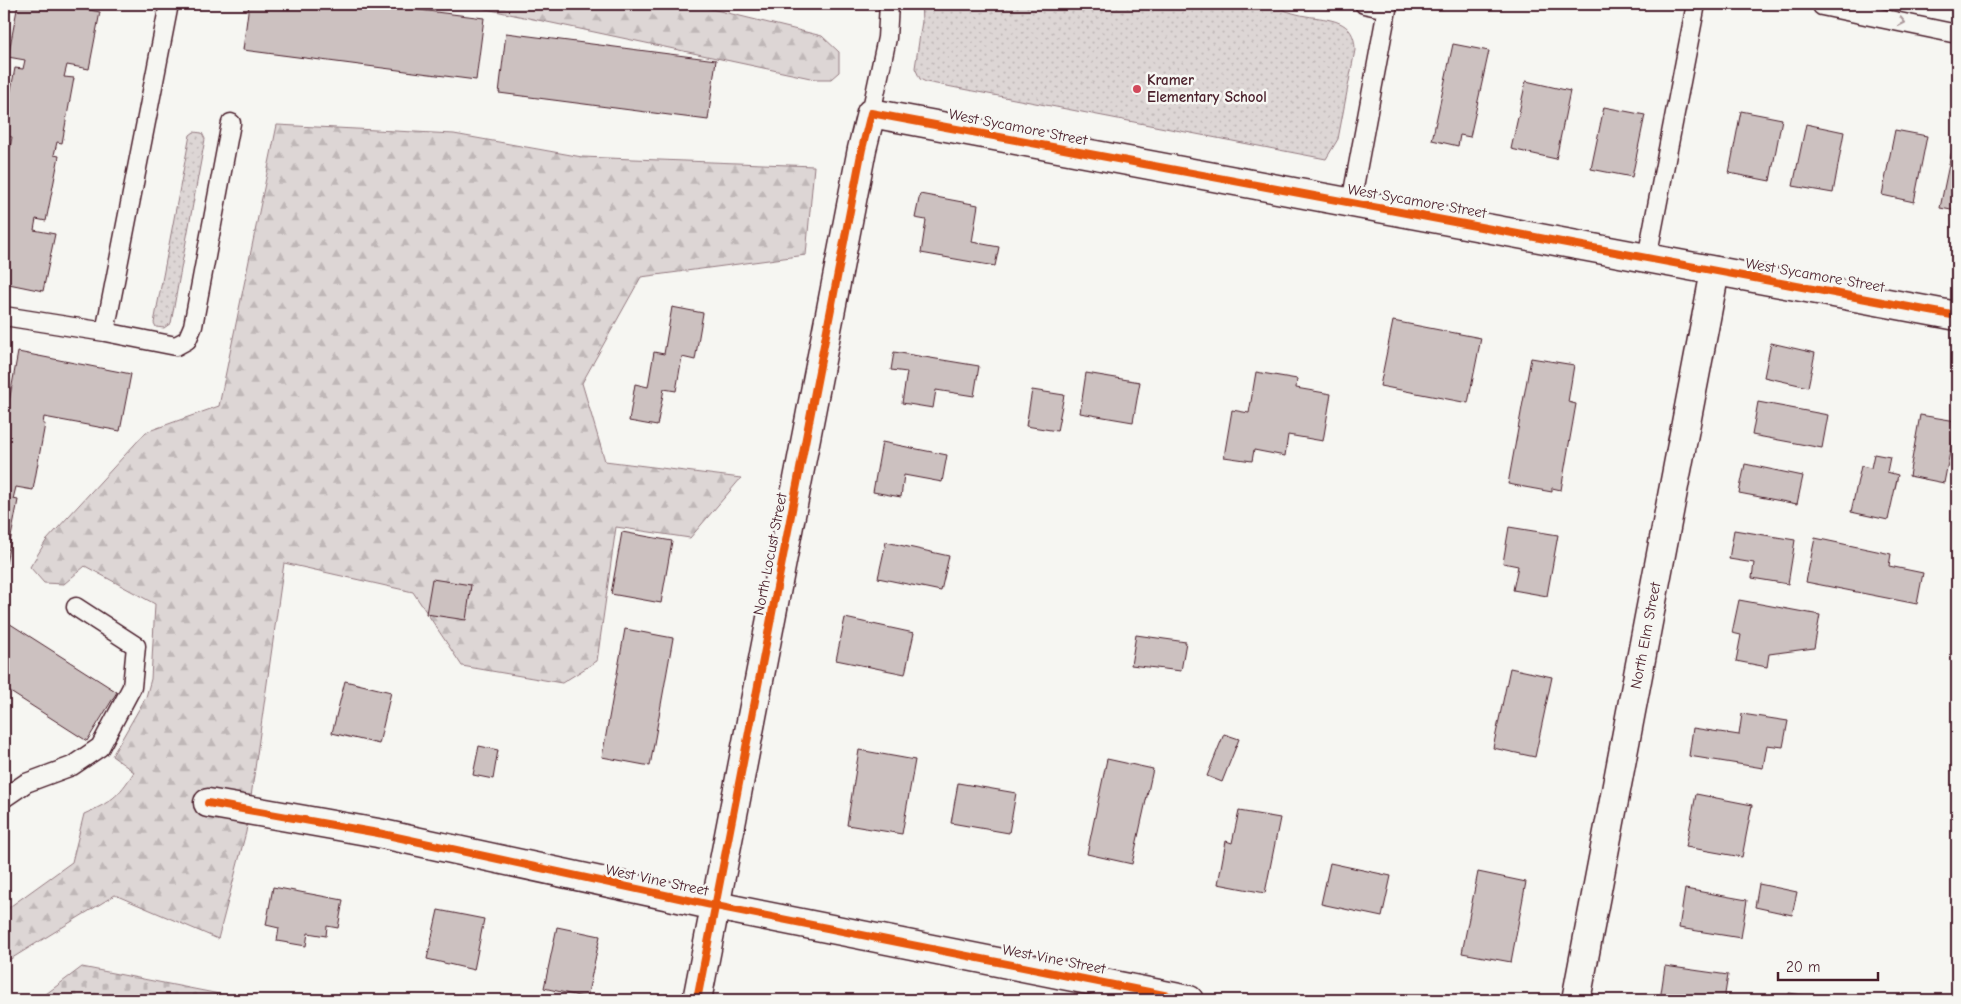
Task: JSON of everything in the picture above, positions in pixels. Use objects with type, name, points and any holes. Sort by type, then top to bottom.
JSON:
[{"type":"street","name":"West Sycamore Street","points":[[871,113],[1957,316]]},
{"type":"street","name":"North Locust Street","points":[[697,1000],[862,150],[871,113]]},
{"type":"street","name":"North Elm Street","points":[[1576,1000],[1715,271]]},
{"type":"street","name":"West Vine Street","points":[[208,803],[378,833],[716,906],[1189,1000]]},
{"type":"lane","points":[[105,332],[169,4]]},
{"type":"lane","points":[[871,113],[887,38],[888,4]]},
{"type":"lane","points":[[1351,203],[1388,6],[1364,4]]},
{"type":"lane","points":[[1647,258],[1696,4]]},
{"type":"lane","points":[[1822,4],[1822,6],[1957,34]]},
{"type":"lane","points":[[4,316],[105,332],[176,346],[187,340],[193,326],[231,123]]},
{"type":"lane","points":[[4,798],[26,783],[72,766],[100,747],[132,687],[136,646],[76,607]]},
{"type":"green space","points":[[452,4],[691,4],[822,36],[839,52],[839,72],[831,79],[815,79],[486,9]]},
{"type":"green space","points":[[921,4],[1272,4],[1297,14],[1332,20],[1340,23],[1351,32],[1355,50],[1338,139],[1326,159],[926,82],[920,79],[915,68],[922,21]]},
{"type":"green space","points":[[277,125],[454,134],[582,157],[814,166],[806,255],[641,277],[582,383],[605,461],[741,478],[690,538],[616,527],[597,661],[562,683],[462,666],[413,592],[284,563],[246,832],[218,939],[115,895],[4,963],[4,911],[72,862],[84,814],[113,798],[134,772],[112,756],[146,697],[151,679],[155,604],[85,566],[64,584],[44,583],[30,567],[46,541],[146,432],[219,406]]},
{"type":"green space","points":[[194,132],[202,133],[205,139],[171,323],[164,328],[156,327],[154,323],[190,135]]},
{"type":"green space","points":[[82,967],[250,1000],[38,1000]]},
{"type":"building","points":[[18,4],[57,4],[100,12],[89,69],[67,65],[64,77],[74,78],[62,143],[57,142],[54,155],[59,156],[46,221],[36,219],[34,230],[55,234],[43,291],[4,283],[4,147],[10,148],[12,137],[4,136],[4,127],[15,68],[23,69],[25,60],[8,57]]},
{"type":"building","points":[[249,4],[371,4],[484,18],[476,80],[243,50]]},
{"type":"building","points":[[506,33],[716,60],[708,120],[499,93]]},
{"type":"building","points":[[1453,44],[1489,51],[1470,137],[1460,135],[1458,146],[1432,140]]},
{"type":"building","points":[[1526,81],[1570,91],[1556,159],[1511,149]]},
{"type":"building","points":[[1604,107],[1645,115],[1632,177],[1591,169]]},
{"type":"building","points":[[1741,111],[1782,119],[1770,181],[1729,173]]},
{"type":"building","points":[[1806,124],[1844,132],[1833,193],[1793,186]]},
{"type":"building","points":[[1895,130],[1927,136],[1914,202],[1882,195]]},
{"type":"building","points":[[1952,150],[1957,151],[1957,211],[1940,208]]},
{"type":"building","points":[[920,194],[978,205],[972,242],[999,247],[995,266],[921,253],[926,220],[915,218]]},
{"type":"building","points":[[672,307],[703,313],[695,360],[682,357],[676,391],[664,389],[657,426],[629,421],[635,384],[648,387],[654,352],[664,354]]},
{"type":"building","points":[[1393,321],[1481,338],[1468,403],[1380,386]]},
{"type":"building","points":[[1771,343],[1815,353],[1808,387],[1764,377]]},
{"type":"building","points":[[18,352],[131,374],[120,431],[44,417],[43,424],[45,424],[33,490],[16,487],[13,499],[18,500],[6,564],[4,564],[4,413],[7,413]]},
{"type":"building","points":[[894,352],[979,366],[974,396],[936,390],[933,408],[902,403],[907,372],[891,370]]},
{"type":"building","points":[[1531,358],[1574,365],[1568,402],[1576,404],[1561,490],[1552,488],[1552,492],[1508,484]]},
{"type":"building","points":[[1256,372],[1297,379],[1296,388],[1331,394],[1323,441],[1288,435],[1285,456],[1254,450],[1252,461],[1224,457],[1232,410],[1249,413]]},
{"type":"building","points":[[1086,373],[1140,382],[1133,422],[1080,413]]},
{"type":"building","points":[[1032,390],[1064,395],[1057,431],[1026,426]]},
{"type":"building","points":[[1758,402],[1828,415],[1822,448],[1752,435]]},
{"type":"building","points":[[1920,415],[1956,421],[1944,483],[1909,476]]},
{"type":"building","points":[[882,442],[947,455],[942,482],[904,475],[901,497],[873,492]]},
{"type":"building","points":[[1874,454],[1890,457],[1887,472],[1898,475],[1888,520],[1851,512],[1861,466],[1871,468]]},
{"type":"building","points":[[1745,464],[1803,476],[1797,504],[1739,493]]},
{"type":"building","points":[[1509,527],[1558,535],[1547,596],[1513,590],[1518,566],[1503,563]]},
{"type":"building","points":[[1734,530],[1795,540],[1788,584],[1752,578],[1754,563],[1729,559]]},
{"type":"building","points":[[622,532],[672,541],[661,603],[611,594]]},
{"type":"building","points":[[1815,538],[1891,554],[1889,566],[1923,573],[1917,604],[1806,582]]},
{"type":"building","points":[[886,542],[949,556],[941,591],[878,578]]},
{"type":"building","points":[[432,579],[471,585],[466,620],[426,614]]},
{"type":"building","points":[[1739,600],[1820,615],[1814,648],[1769,654],[1767,667],[1736,661],[1741,635],[1732,633]]},
{"type":"building","points":[[845,618],[914,633],[905,674],[836,660]]},
{"type":"building","points":[[4,620],[117,692],[87,741],[4,688]]},
{"type":"building","points":[[625,629],[673,638],[650,766],[602,757]]},
{"type":"building","points":[[1136,635],[1186,642],[1181,671],[1131,665]]},
{"type":"building","points":[[1510,668],[1552,677],[1535,757],[1493,748]]},
{"type":"building","points":[[345,681],[391,692],[379,744],[332,733]]},
{"type":"building","points":[[1742,714],[1788,721],[1783,747],[1767,745],[1763,768],[1689,756],[1693,728],[1739,735]]},
{"type":"building","points":[[1224,734],[1239,739],[1222,782],[1207,776]]},
{"type":"building","points":[[479,746],[498,750],[493,779],[473,775]]},
{"type":"building","points":[[859,750],[915,760],[902,834],[847,825]]},
{"type":"building","points":[[1107,759],[1153,769],[1132,864],[1087,854]]},
{"type":"building","points":[[958,783],[1016,793],[1009,833],[951,823]]},
{"type":"building","points":[[1696,794],[1752,805],[1742,857],[1686,847]]},
{"type":"building","points":[[1239,811],[1280,818],[1265,893],[1218,884],[1226,841],[1232,843]]},
{"type":"building","points":[[1330,863],[1391,876],[1382,917],[1321,904]]},
{"type":"building","points":[[1478,872],[1526,882],[1511,962],[1462,953]]},
{"type":"building","points":[[1759,884],[1797,892],[1792,915],[1755,907]]},
{"type":"building","points":[[273,887],[343,900],[338,928],[327,926],[326,936],[308,933],[306,946],[277,941],[279,928],[266,925]]},
{"type":"building","points":[[1685,889],[1747,900],[1741,938],[1679,928]]},
{"type":"building","points":[[438,910],[484,919],[474,970],[427,959]]},
{"type":"building","points":[[557,927],[600,936],[587,998],[544,988]]},
{"type":"building","points":[[1665,966],[1728,975],[1724,1000],[1660,1000]]},
{"type":"building","points":[[1789,993],[1836,1000],[1788,1000]]},
{"type":"cycle path","points":[[697,1000],[862,149],[871,113],[1957,316]]},
{"type":"cycle path","points":[[208,803],[378,833],[716,906],[1189,1000]]},
{"type":"place","name":"Kramer Elementary School","points":[[1137,89]]}]
